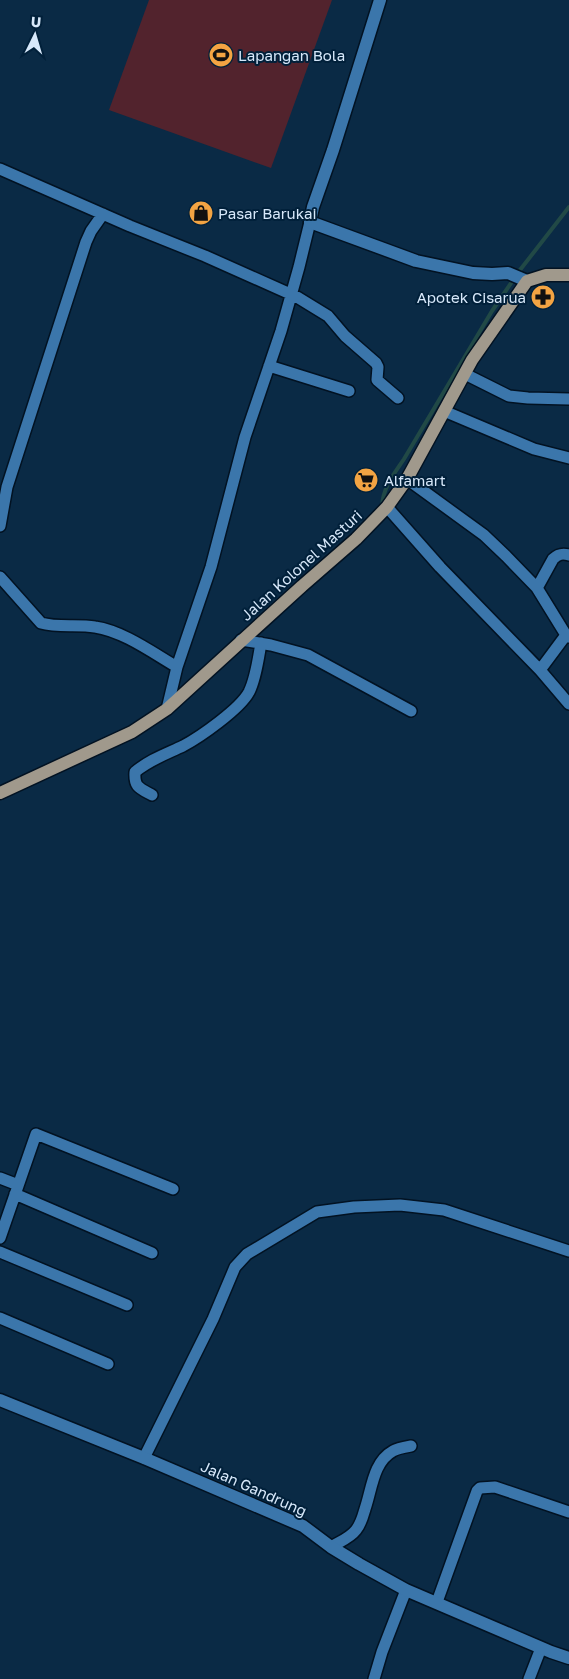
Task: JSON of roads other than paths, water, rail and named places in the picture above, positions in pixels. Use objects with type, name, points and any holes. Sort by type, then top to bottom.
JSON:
[{"type":"main road","points":[[520,278],[569,275]]},
{"type":"main road","name":"Jalan Kolonel Masturi","points":[[0,793],[132,732],[167,709],[356,539],[387,508],[406,479],[520,278]]},
{"type":"street","points":[[167,709],[178,667],[211,567],[245,437],[300,267],[313,207],[380,0]]},
{"type":"street","points":[[0,169],[291,294],[328,316],[345,336],[376,363],[378,367],[377,380],[398,398]]},
{"type":"street","points":[[0,526],[7,487],[86,242],[104,214]]},
{"type":"street","points":[[310,222],[416,261],[472,273],[492,274],[508,272],[520,278]]},
{"type":"street","points":[[269,366],[349,391]]},
{"type":"street","points":[[465,374],[509,396],[569,399]]},
{"type":"street","points":[[444,411],[534,448],[569,458]]},
{"type":"street","points":[[406,479],[484,535],[537,588],[567,636],[540,670]]},
{"type":"street","points":[[387,508],[440,567],[540,670],[569,704]]},
{"type":"street","points":[[537,588],[553,559],[556,556],[569,554]]},
{"type":"street","points":[[0,577],[41,623],[49,626],[96,627],[116,633],[178,667]]},
{"type":"street","points":[[242,640],[308,655],[411,711]]},
{"type":"street","points":[[152,795],[137,787],[134,780],[135,772],[144,764],[186,744],[239,705],[249,692],[255,675],[261,643]]},
{"type":"street","points":[[0,1238],[14,1188],[36,1134],[173,1189]]},
{"type":"street","points":[[0,1178],[14,1188],[152,1253]]},
{"type":"street","points":[[144,1458],[213,1319],[235,1267],[247,1254],[317,1212],[354,1207],[400,1205],[444,1210],[569,1251]]},
{"type":"street","points":[[0,1252],[127,1305]]},
{"type":"street","points":[[0,1318],[108,1364]]},
{"type":"street","name":"Jalan Gandrung","points":[[0,1400],[144,1458],[303,1526],[330,1547],[406,1590],[541,1648],[569,1658]]},
{"type":"street","points":[[330,1547],[347,1538],[359,1526],[374,1476],[378,1466],[386,1456],[394,1450],[411,1446]]},
{"type":"street","points":[[436,1602],[477,1491],[480,1488],[494,1487],[569,1512]]},
{"type":"street","points":[[374,1679],[382,1652],[406,1590]]},
{"type":"street","points":[[529,1679],[541,1648]]},
{"type":"waterway","points":[[382,506],[384,493],[390,481],[492,311],[520,270],[569,207]]},
{"type":"place","name":"Lapangan Bola","points":[[221,55]]},
{"type":"place","name":"Pasar Barukai","points":[[201,213]]},
{"type":"place","name":"Apotek Cisarua","points":[[543,297]]},
{"type":"place","name":"Alfamart","points":[[366,480]]}]
